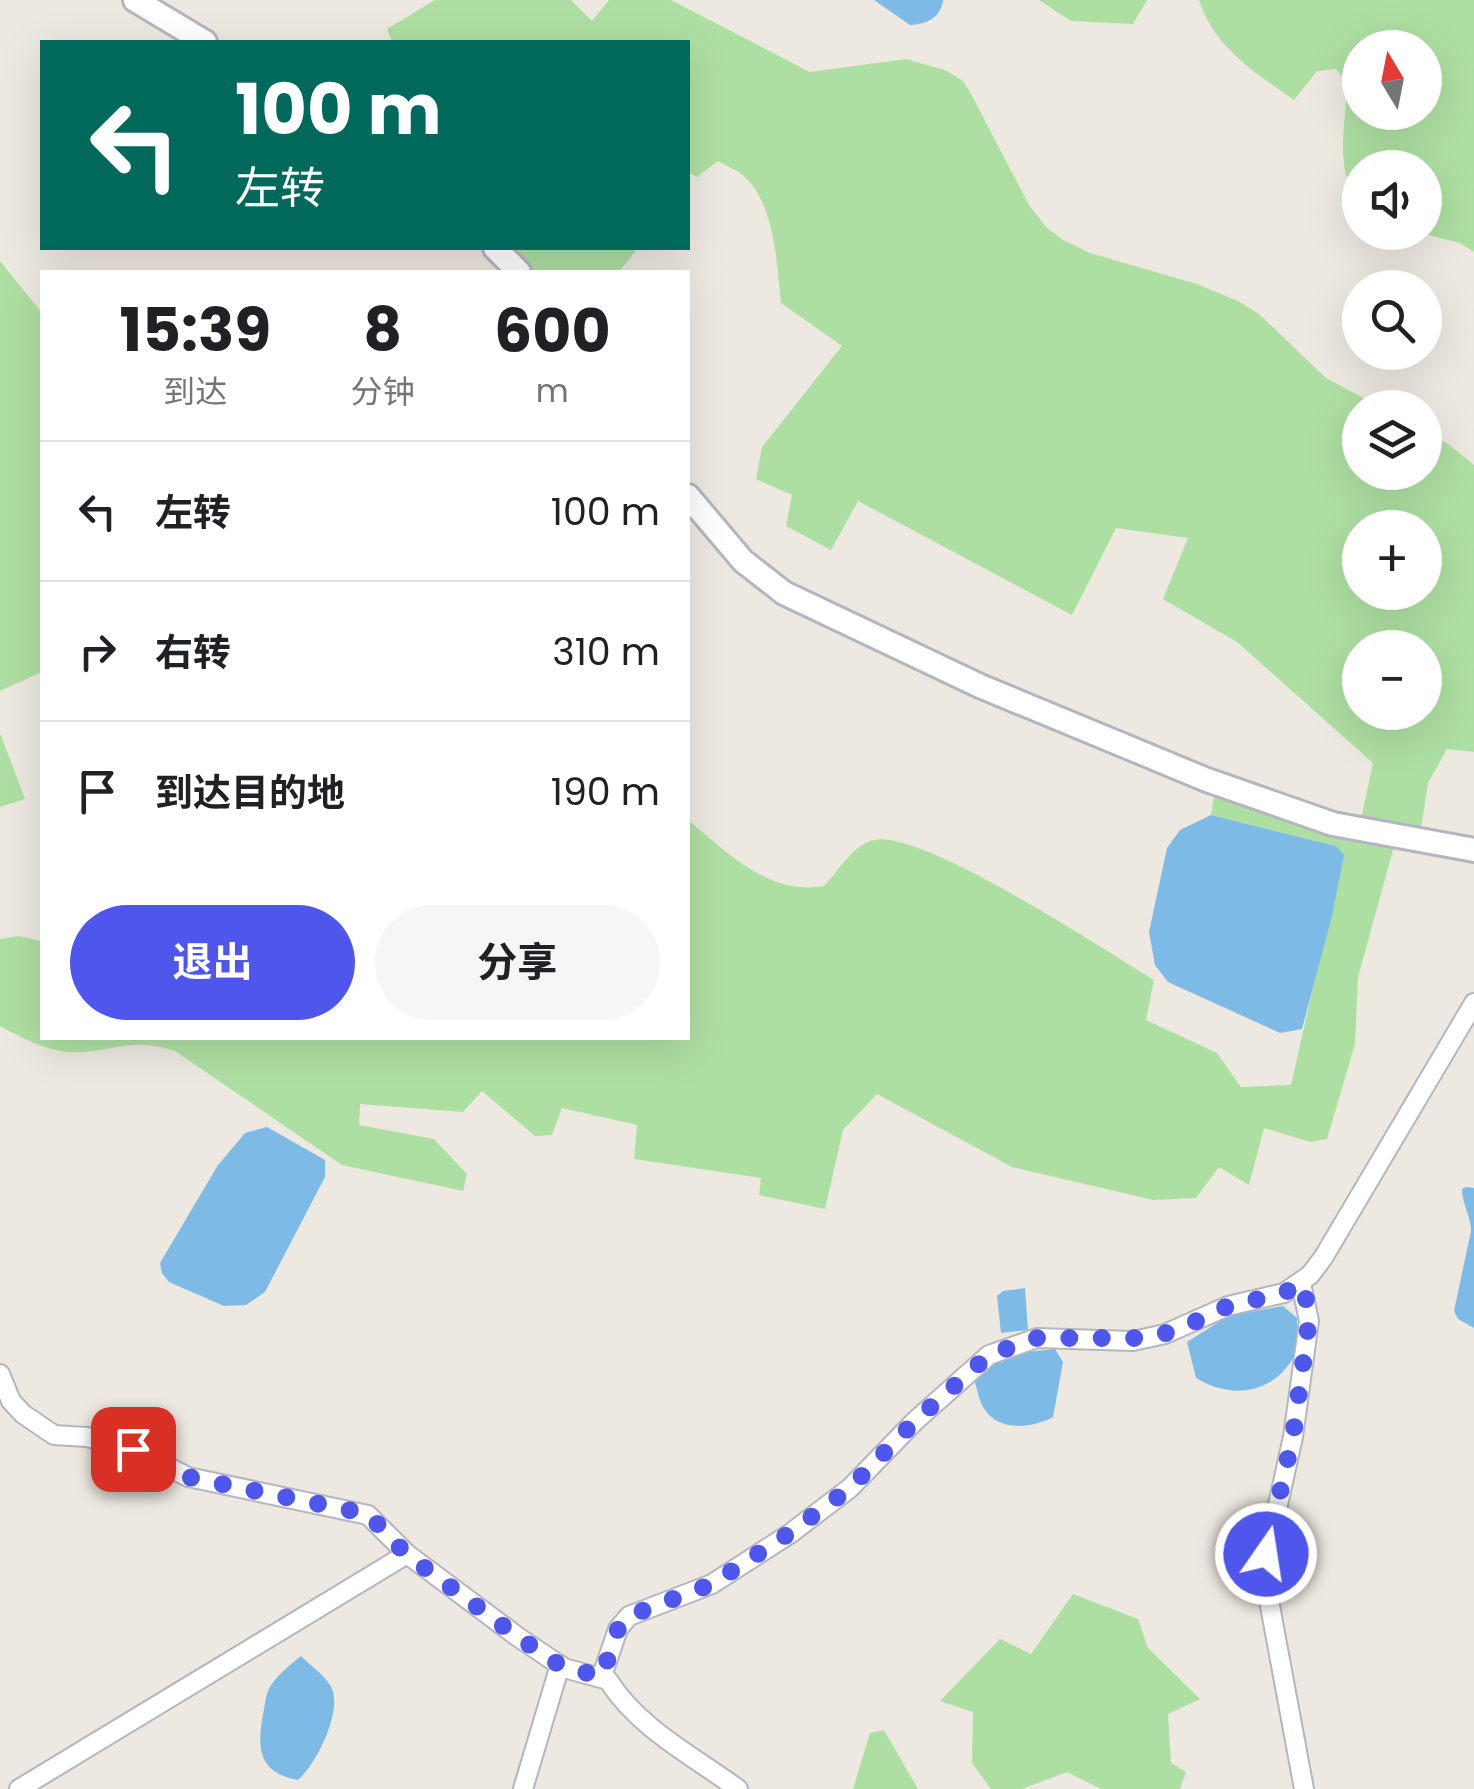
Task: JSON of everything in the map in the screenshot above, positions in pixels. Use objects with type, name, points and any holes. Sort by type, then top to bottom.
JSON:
[{"type":"street","points":[[134,0],[202,40]]},
{"type":"street","points":[[496,250],[517,270]]},
{"type":"street","points":[[690,498],[743,560],[784,592],[980,686],[1189,772],[1333,824],[1474,850]]},
{"type":"street","points":[[602,1676],[618,1629],[629,1616],[712,1584],[791,1532],[850,1488],[915,1421],[989,1355],[1036,1338],[1149,1338],[1180,1329],[1228,1306],[1284,1293],[1301,1283],[1323,1258],[1474,1004]]},
{"type":"street","points":[[1301,1283],[1309,1321],[1293,1436],[1266,1554],[1265,1578],[1304,1789]]},
{"type":"street","points":[[0,1374],[12,1401],[49,1433],[88,1437],[133,1449],[188,1477],[368,1514],[406,1554],[560,1665],[608,1680],[624,1704],[640,1718],[738,1789]]},
{"type":"street","points":[[19,1789],[406,1554]]},
{"type":"street","points":[[524,1789],[560,1665]]},
{"type":"green space","points":[[435,0],[571,0],[592,21],[609,0],[671,0],[810,72],[906,59],[945,70],[963,81],[969,90],[1029,205],[1046,227],[1090,253],[1197,284],[1238,301],[1259,314],[1326,378],[1348,390],[1342,390],[1342,490],[1442,490],[1442,440],[1447,443],[1474,465],[1474,752],[1447,749],[1428,783],[1420,836],[1360,824],[1373,763],[1237,642],[1163,599],[1188,538],[1116,528],[1072,615],[858,501],[831,550],[786,526],[792,495],[756,479],[762,447],[842,346],[781,303],[769,220],[756,190],[746,178],[718,161],[697,177],[690,173],[690,40],[391,40],[387,29]]},
{"type":"green space","points":[[1039,0],[1147,0],[1133,24],[1071,21]]},
{"type":"green space","points":[[1199,0],[1474,0],[1474,252],[1442,238],[1442,150],[1343,150],[1344,130],[1442,130],[1442,30],[1342,30],[1342,77],[1336,69],[1317,71],[1294,100],[1238,58],[1215,32]]},
{"type":"green space","points":[[507,250],[636,250],[621,270],[525,270]]},
{"type":"green space","points":[[0,261],[40,311],[40,673],[0,691]]},
{"type":"green space","points":[[0,733],[25,799],[0,807]]},
{"type":"green space","points":[[1215,791],[1395,843],[1358,977],[1355,1044],[1327,1139],[1310,1142],[1264,1128],[1249,1185],[1219,1167],[1196,1198],[1153,1200],[1012,1167],[877,1094],[843,1130],[825,1209],[759,1195],[761,1178],[634,1159],[637,1125],[562,1108],[552,1135],[535,1136],[482,1091],[463,1112],[360,1104],[359,1125],[434,1139],[467,1174],[463,1191],[342,1165],[175,1051],[131,1045],[66,1052],[40,1045],[0,1026],[0,939],[19,936],[40,941],[40,1040],[690,1040],[690,822],[750,869],[785,884],[804,887],[824,886],[852,853],[874,840],[898,842],[931,853],[1014,895],[1154,980],[1146,1020],[1217,1053],[1241,1087],[1291,1085],[1343,855],[1336,846],[1211,815]]},
{"type":"green space","points":[[1073,1594],[1138,1619],[1148,1648],[1200,1699],[1168,1714],[1171,1763],[1186,1772],[1180,1789],[1101,1789],[1067,1772],[1022,1789],[991,1789],[972,1763],[973,1712],[940,1701],[1000,1639],[1031,1654]]},
{"type":"green space","points":[[884,1730],[918,1789],[853,1789],[870,1733]]},
{"type":"water","points":[[874,0],[943,1],[932,19],[910,25]]},
{"type":"water","points":[[1211,815],[1336,846],[1344,855],[1302,1029],[1280,1033],[1168,982],[1155,965],[1149,932],[1167,848],[1180,830]]},
{"type":"water","points":[[267,1127],[325,1160],[325,1177],[265,1292],[246,1305],[224,1306],[169,1282],[160,1263],[218,1165],[245,1133]]},
{"type":"water","points":[[1466,1187],[1474,1188],[1474,1328],[1458,1319],[1454,1311],[1471,1231],[1462,1194]]},
{"type":"water","points":[[1025,1288],[1028,1330],[1001,1333],[997,1296],[1003,1291]]},
{"type":"water","points":[[1283,1306],[1297,1318],[1297,1351],[1278,1376],[1253,1389],[1239,1391],[1196,1378],[1187,1342],[1228,1316]]},
{"type":"water","points":[[1055,1349],[1063,1362],[1053,1417],[1017,1426],[991,1417],[981,1403],[974,1379],[1011,1356]]},
{"type":"water","points":[[301,1656],[330,1685],[334,1707],[320,1749],[298,1780],[275,1772],[268,1765],[260,1738],[268,1691],[278,1676]]},
{"type":"route","points":[[133,1449],[188,1477],[368,1514],[406,1554],[518,1637],[564,1668],[602,1676],[618,1629],[629,1616],[712,1584],[791,1532],[850,1488],[915,1421],[989,1355],[1036,1338],[1149,1338],[1180,1329],[1228,1306],[1284,1293],[1301,1283],[1309,1321],[1293,1436],[1266,1554]]}]
